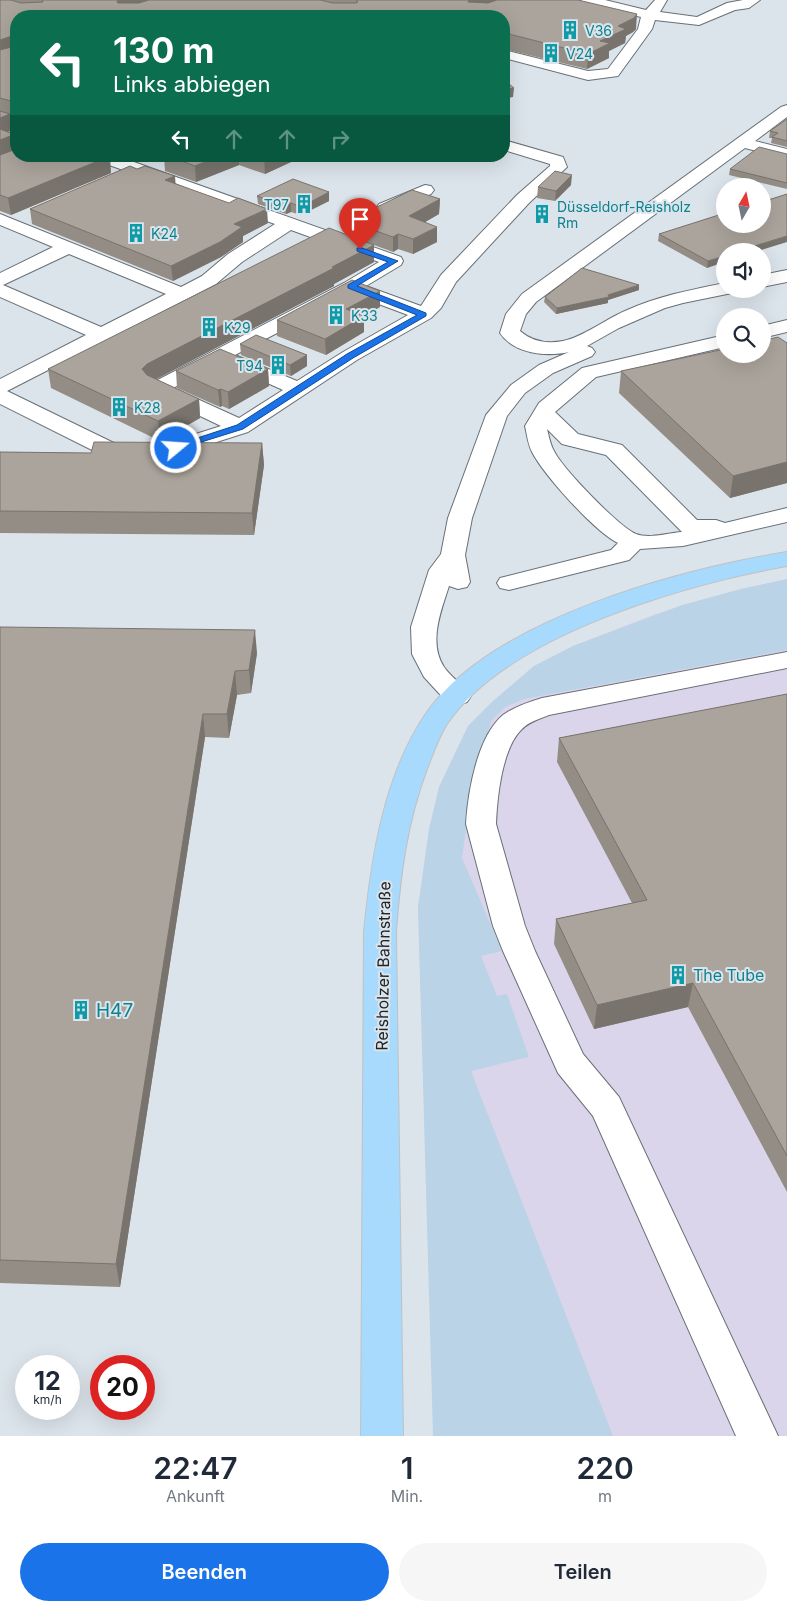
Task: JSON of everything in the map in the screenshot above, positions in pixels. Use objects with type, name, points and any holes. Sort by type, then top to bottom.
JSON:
[{"type":"main road","name":"Reisholzer Bahnstraße","points":[[382,1436],[380,932],[389,845],[398,807],[424,740],[441,714],[475,678],[514,650],[559,627],[610,607],[684,582],[787,559]]},
{"type":"lane","points":[[588,0],[649,15],[699,22],[732,6],[744,5],[753,0]]},
{"type":"lane","points":[[510,56],[588,76],[613,73],[645,29],[649,15],[662,0]]},
{"type":"lane","points":[[716,291],[667,301],[610,325],[595,335],[573,345],[557,348],[534,347],[522,343],[510,333],[511,324],[520,306],[787,110]]},
{"type":"lane","points":[[742,142],[787,154]]},
{"type":"lane","points":[[2,387],[116,453],[160,453],[240,427],[333,367],[424,314],[431,308],[448,279],[523,199],[559,167],[557,161],[510,148]]},
{"type":"lane","points":[[117,162],[394,261],[351,287],[157,388],[240,427]]},
{"type":"lane","points":[[96,175],[152,162]]},
{"type":"lane","points":[[366,217],[425,190]]},
{"type":"lane","points":[[8,216],[69,247],[182,294]]},
{"type":"lane","points":[[2,387],[209,280],[235,258],[288,224]]},
{"type":"lane","points":[[325,237],[350,225]]},
{"type":"lane","points":[[0,280],[69,247]]},
{"type":"lane","points":[[771,279],[787,276]]},
{"type":"lane","points":[[351,287],[424,314]]},
{"type":"lane","points":[[0,290],[102,335]]},
{"type":"lane","points":[[458,582],[453,555],[460,518],[497,414],[518,389],[546,369],[631,329],[639,322],[634,314]]},
{"type":"lane","points":[[771,330],[787,326]]},
{"type":"lane","points":[[256,336],[282,346]]},
{"type":"lane","points":[[716,343],[589,372],[544,412],[536,426],[540,446],[557,470],[595,512],[616,533],[633,542],[654,542],[695,537],[787,515]]},
{"type":"lane","points":[[220,355],[299,389]]},
{"type":"lane","points":[[308,356],[333,367]]},
{"type":"lane","points":[[544,412],[570,439],[614,450],[691,527],[737,528]]},
{"type":"lane","points":[[509,583],[620,555],[633,542]]},
{"type":"lane","points":[[453,555],[441,570],[424,627],[425,654],[433,672],[457,696]]},
{"type":"lane","points":[[757,1436],[607,1106],[570,1063],[519,951],[509,926],[481,824],[481,810],[494,753],[509,725],[522,716],[542,707],[787,660]]},
{"type":"shaded area","points":[[787,579],[787,1436],[434,1436],[418,908],[429,829],[439,787],[468,726],[493,701],[534,666],[573,646],[655,614],[741,589]]},
{"type":"shaded area","points":[[787,579],[787,650],[524,699],[505,707],[491,721],[470,801],[462,858],[502,951],[481,956],[497,996],[507,994],[529,1057],[471,1071],[613,1436],[433,1436],[418,908],[429,829],[439,787],[468,726],[493,701],[534,666],[573,646],[682,605]]},
{"type":"building","points":[[0,0],[11,0],[21,3],[43,2],[42,0],[118,0],[118,3],[139,3],[149,0],[320,0],[333,3],[356,3],[358,2],[356,0],[469,0],[468,2],[488,3],[497,0],[578,0],[637,14],[634,18],[618,26],[626,29],[600,41],[610,43],[588,54],[510,34],[510,10],[10,10],[10,37],[0,40]]},
{"type":"building","points":[[10,47],[10,101],[0,98],[0,50]]},
{"type":"building","points":[[0,111],[10,114],[0,118]]},
{"type":"building","points":[[787,119],[787,141],[772,137],[778,133],[770,131]]},
{"type":"building","points":[[0,129],[10,133],[10,136],[0,140]]},
{"type":"building","points":[[759,147],[787,154],[787,183],[730,169]]},
{"type":"building","points":[[10,151],[10,162],[95,162],[8,198],[0,195],[0,155]]},
{"type":"building","points":[[184,162],[205,162],[195,166]]},
{"type":"building","points":[[130,166],[137,169],[145,166],[175,176],[165,180],[229,203],[238,198],[267,209],[234,224],[242,227],[220,242],[171,266],[30,209]]},
{"type":"building","points":[[555,171],[572,175],[556,191],[538,187]]},
{"type":"building","points":[[293,179],[329,192],[301,207],[291,203],[286,206],[257,196]]},
{"type":"building","points":[[412,190],[440,199],[409,216],[437,227],[413,239],[398,234],[393,237],[348,221]]},
{"type":"building","points":[[787,194],[787,236],[764,243],[716,243],[716,259],[708,261],[659,234],[716,216],[716,233],[771,233],[771,199]]},
{"type":"building","points":[[329,228],[374,245],[332,267],[334,268],[147,364],[142,369],[147,375],[199,399],[158,421],[48,369]]},
{"type":"building","points":[[582,268],[639,285],[608,295],[609,297],[557,308],[545,297]]},
{"type":"building","points":[[352,280],[380,291],[346,309],[364,316],[325,339],[277,320]]},
{"type":"building","points":[[256,335],[307,355],[290,365],[240,344]]},
{"type":"building","points":[[778,337],[787,343],[787,462],[733,476],[621,371],[716,351],[716,363],[771,363],[771,339]]},
{"type":"building","points":[[220,349],[268,369],[228,392],[221,389],[218,390],[176,371]]},
{"type":"building","points":[[94,442],[262,443],[252,513],[0,511],[0,452],[91,453]]},
{"type":"building","name":"H47","points":[[0,627],[255,630],[249,670],[235,671],[227,714],[203,714],[116,1264],[0,1260]]},
{"type":"building","name":"The Tube","points":[[787,694],[787,1156],[693,983],[597,1005],[556,919],[647,900],[559,738]]},
{"type":"place","name":"V36","points":[[570,30]]},
{"type":"place","name":"V24","points":[[551,53]]},
{"type":"place","name":"T97","points":[[304,204]]},
{"type":"place","name":"Düsseldorf-Reisholz Rm","points":[[542,214]]},
{"type":"place","name":"K24","points":[[136,233]]},
{"type":"place","name":"K33","points":[[336,315]]},
{"type":"place","name":"K29","points":[[209,327]]},
{"type":"place","name":"T94","points":[[278,365]]},
{"type":"place","name":"K28","points":[[119,407]]},
{"type":"place","name":"The Tube","points":[[678,975]]},
{"type":"place","name":"H47","points":[[81,1010]]},
{"type":"route","points":[[176,448],[240,427],[350,356],[424,314],[351,287],[394,261],[360,249]]}]
